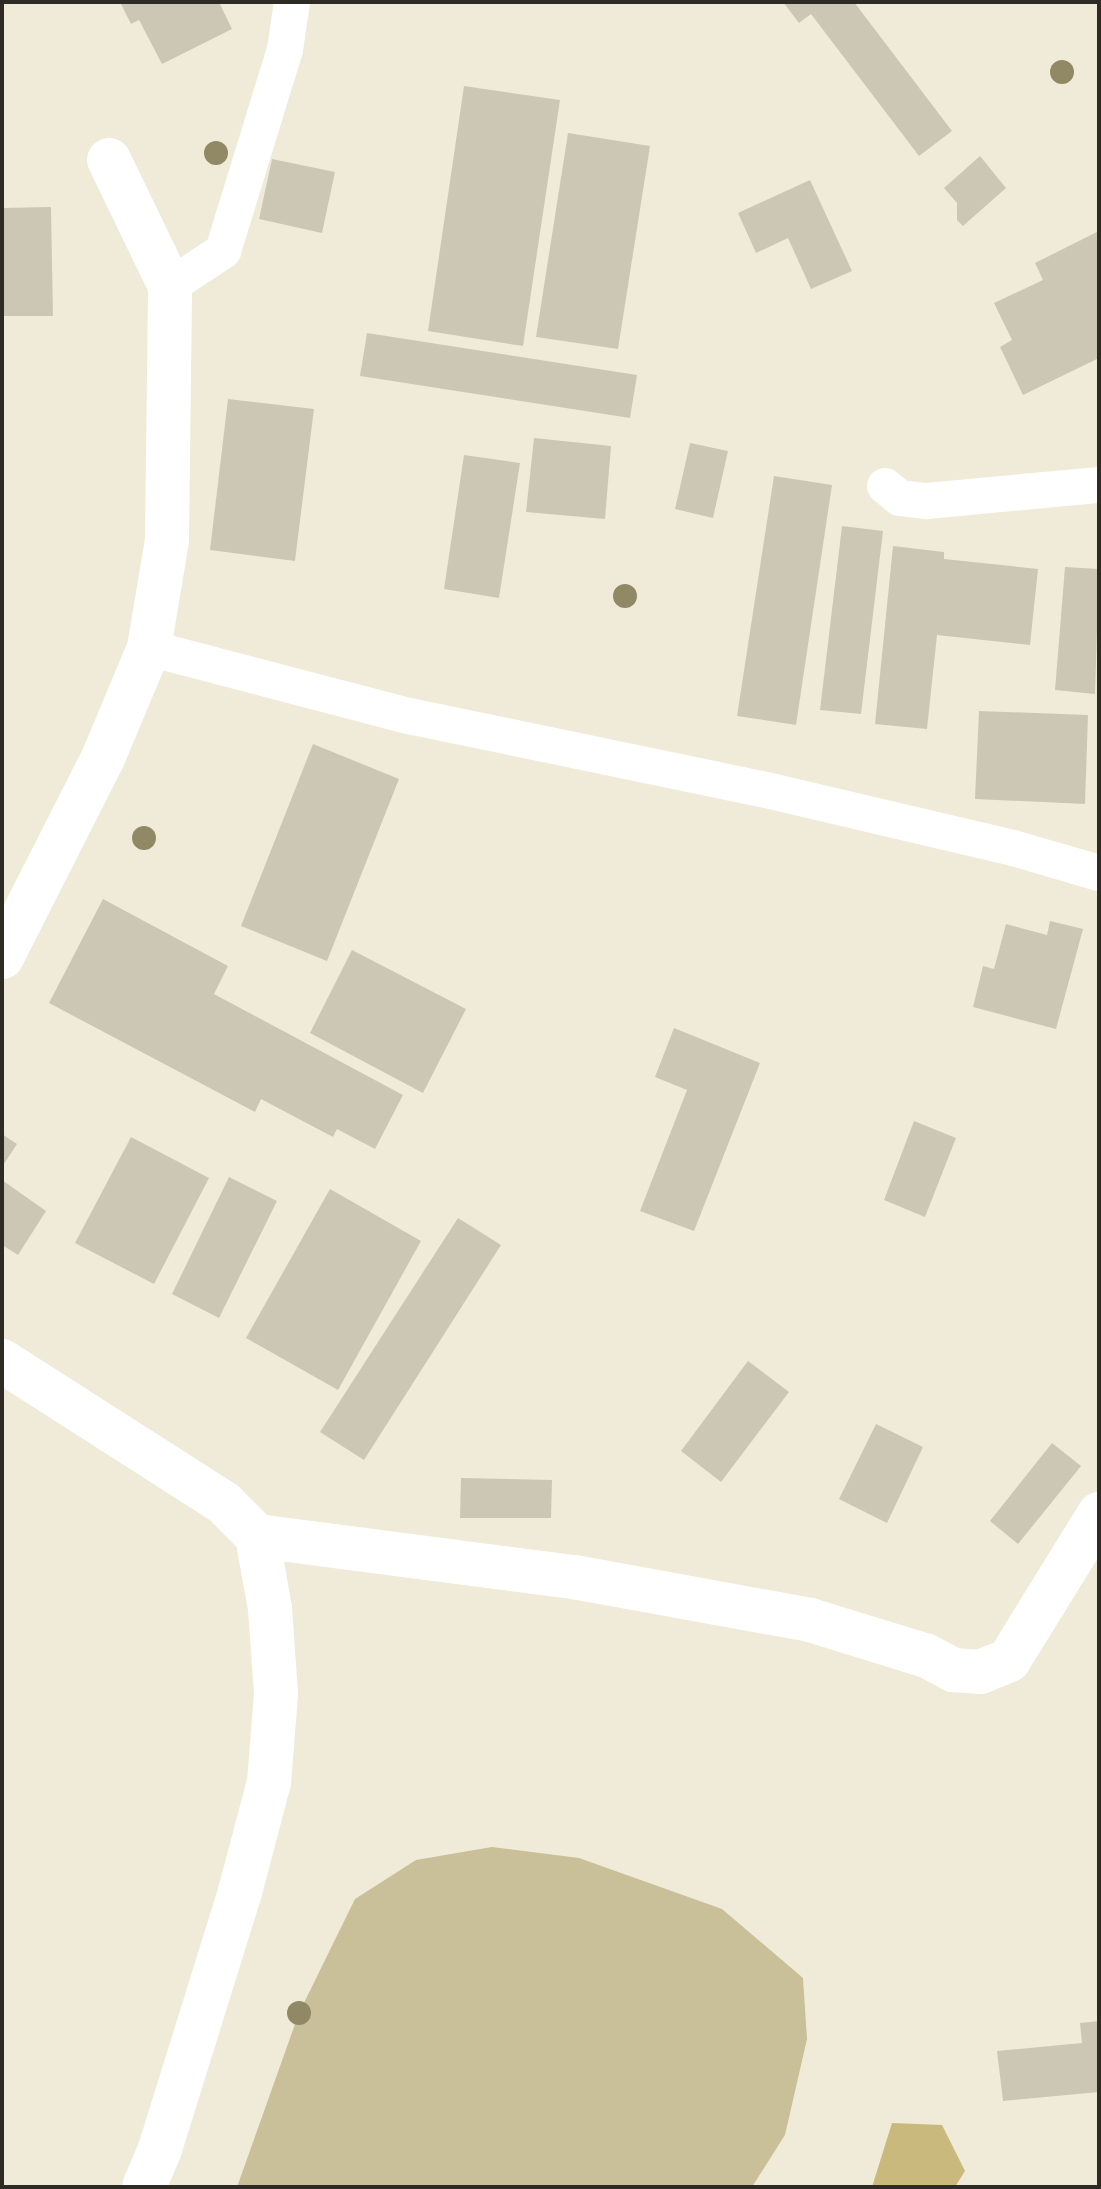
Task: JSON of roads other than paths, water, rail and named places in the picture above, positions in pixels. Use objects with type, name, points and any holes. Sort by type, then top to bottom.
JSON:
[{"type":"street","points":[[2,957],[103,758],[149,648],[167,541],[170,286],[109,160]]},
{"type":"street","points":[[2,1361],[224,1503],[257,1536],[270,1608],[276,1694],[269,1782],[240,1892],[160,2149],[144,2187]]},
{"type":"street","points":[[257,1536],[574,1577],[796,1618],[927,1656],[953,1670],[980,1672],[1009,1660],[1099,1514]]},
{"type":"lane","points":[[170,286],[223,251],[285,50],[292,2]]},
{"type":"lane","points":[[885,486],[900,498],[926,501],[1099,485]]},
{"type":"lane","points":[[149,648],[409,716],[762,789],[1013,848],[1099,873]]}]
